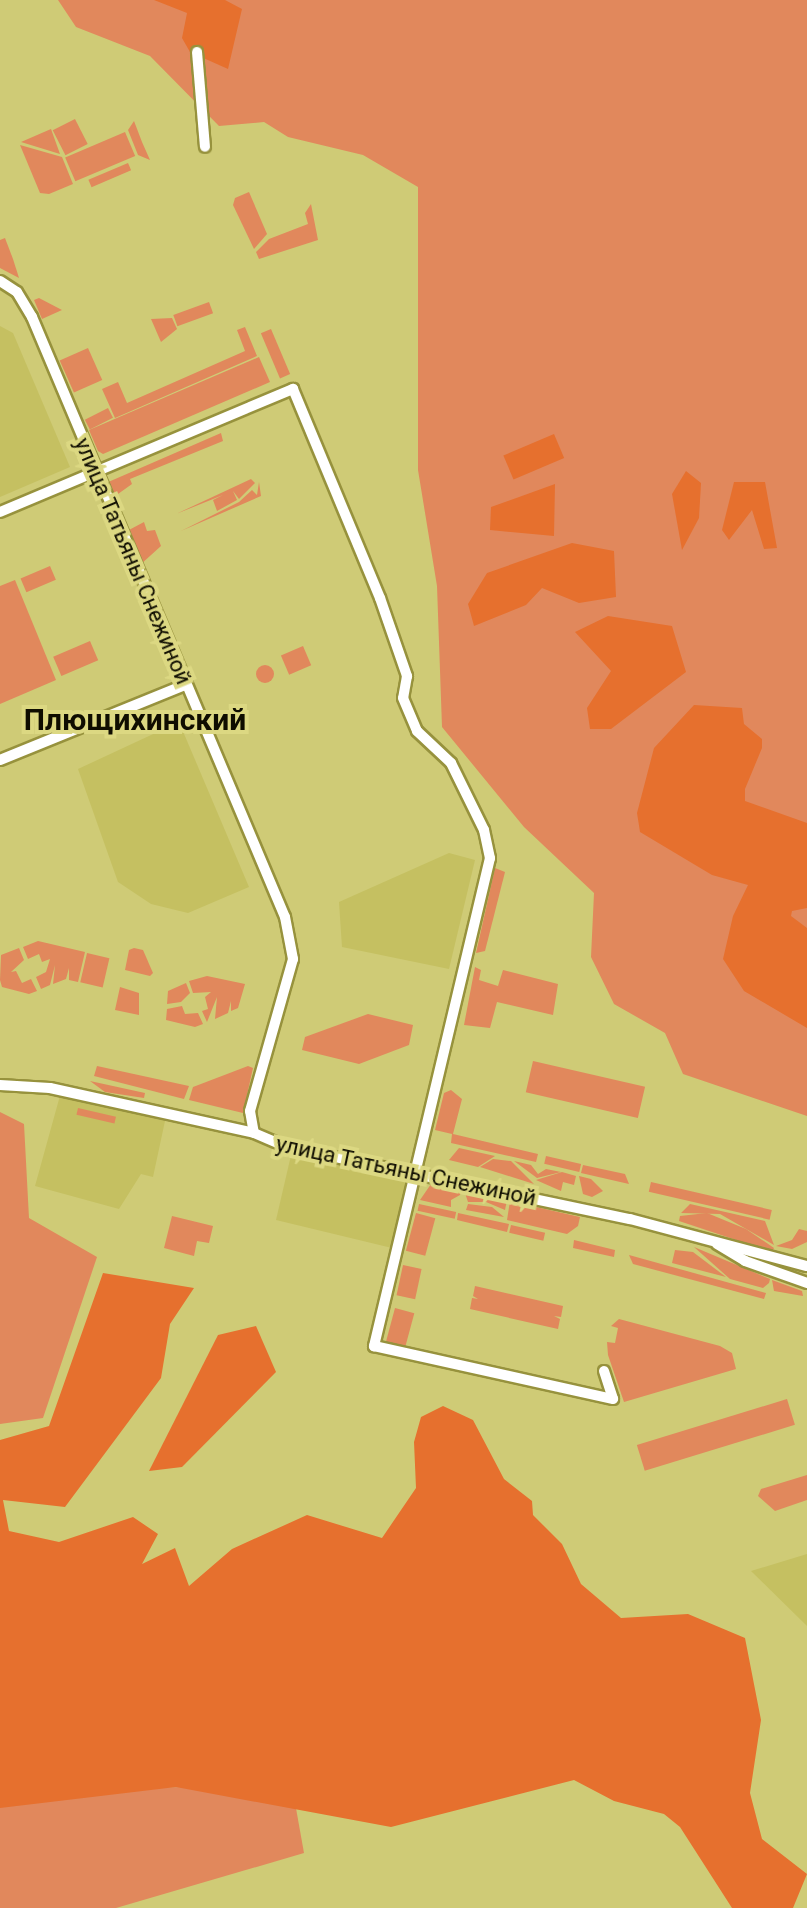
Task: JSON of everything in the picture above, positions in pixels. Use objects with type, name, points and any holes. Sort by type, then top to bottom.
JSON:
[{"type":"street","points":[[197,52],[205,147]]},
{"type":"street","name":"улица Татьяны Снежиной","points":[[0,281],[17,292],[32,317],[292,945],[277,1025],[250,1111],[254,1133],[287,1147],[416,1172],[712,1240],[807,1266]]},
{"type":"street","points":[[0,512],[293,389],[380,598],[407,676],[403,698],[412,720],[422,740],[451,763],[484,830],[490,858],[374,1346],[593,1393]]},
{"type":"street","points":[[0,760],[185,685]]},
{"type":"street","points":[[0,1085],[50,1088],[254,1133]]},
{"type":"street","name":"улица Татьяны Снежиной","points":[[712,1240],[745,1261],[807,1283]]},
{"type":"shaded area","points":[[58,0],[807,0],[807,1116],[683,1074],[665,1033],[614,1004],[591,957],[594,893],[524,827],[442,727],[437,586],[418,470],[418,187],[363,155],[288,137],[264,122],[219,126],[150,56],[76,27]]},
{"type":"shaded area","points":[[154,0],[225,0],[242,9],[228,69],[190,52],[182,38],[187,13]]},
{"type":"shaded area","points":[[75,119],[88,144],[65,155],[53,130]]},
{"type":"shaded area","points":[[134,121],[150,160],[138,155],[128,130]]},
{"type":"shaded area","points":[[51,129],[60,154],[21,142]]},
{"type":"shaded area","points":[[125,132],[135,156],[75,181],[65,157]]},
{"type":"shaded area","points":[[20,145],[62,157],[73,184],[49,194],[40,193]]},
{"type":"shaded area","points":[[128,163],[131,170],[92,187],[88,180]]},
{"type":"shaded area","points":[[249,192],[267,234],[254,249],[233,205],[235,198]]},
{"type":"shaded area","points":[[311,204],[318,240],[259,259],[256,252],[269,239],[308,224],[305,213]]},
{"type":"shaded area","points":[[5,238],[19,278],[0,268],[0,240]]},
{"type":"shaded area","points":[[39,298],[62,310],[42,319],[34,300]]},
{"type":"shaded area","points":[[209,302],[213,313],[177,326],[173,315]]},
{"type":"shaded area","points":[[172,318],[177,329],[161,342],[151,319]]},
{"type":"shaded area","points":[[0,326],[13,333],[70,467],[0,497]]},
{"type":"shaded area","points":[[245,327],[257,356],[115,418],[102,389],[118,382],[127,403],[245,351],[237,330]]},
{"type":"shaded area","points":[[271,329],[290,374],[280,378],[261,333]]},
{"type":"shaded area","points":[[88,348],[102,380],[74,393],[60,361]]},
{"type":"shaded area","points":[[259,357],[270,382],[103,454],[98,451],[89,430]]},
{"type":"shaded area","points":[[108,408],[113,418],[90,430],[85,420]]},
{"type":"shaded area","points":[[221,433],[223,441],[130,479],[132,484],[111,499],[106,483]]},
{"type":"shaded area","points":[[554,434],[564,458],[514,479],[503,455]]},
{"type":"shaded area","points":[[686,471],[701,483],[699,518],[682,550],[672,494]]},
{"type":"shaded area","points":[[251,479],[255,483],[239,499],[233,491],[237,500],[217,511],[213,500],[223,495],[176,514]]},
{"type":"shaded area","points":[[259,482],[261,496],[181,531],[239,502],[252,490],[257,495]]},
{"type":"shaded area","points":[[734,482],[765,482],[777,548],[764,549],[752,510],[729,540],[722,530]]},
{"type":"shaded area","points":[[555,484],[554,536],[490,530],[491,507]]},
{"type":"shaded area","points":[[144,522],[147,531],[155,530],[161,546],[140,565],[127,531]]},
{"type":"shaded area","points":[[572,543],[614,551],[616,597],[579,603],[542,588],[526,605],[474,626],[468,604],[487,573]]},
{"type":"shaded area","points":[[50,566],[56,580],[26,592],[21,579]]},
{"type":"shaded area","points":[[15,580],[56,680],[0,704],[0,586]]},
{"type":"shaded area","points":[[608,616],[672,626],[686,672],[611,729],[590,729],[587,708],[611,671],[575,632]]},
{"type":"shaded area","points":[[90,641],[98,660],[61,676],[53,657]]},
{"type":"shaded area","points":[[303,646],[311,665],[289,675],[281,655]]},
{"type":"shaded area","points":[[261,665],[269,665],[274,674],[272,681],[261,683],[256,678],[256,670]]},
{"type":"shaded area","points":[[694,705],[742,708],[744,724],[762,739],[762,748],[745,789],[745,801],[807,823],[807,908],[792,911],[791,916],[807,928],[807,1028],[744,991],[723,959],[733,916],[748,885],[712,875],[640,832],[637,813],[654,748]]},
{"type":"shaded area","points":[[179,722],[249,887],[188,913],[151,904],[118,882],[78,769]]},
{"type":"shaded area","points":[[449,853],[475,860],[449,969],[342,947],[339,902]]},
{"type":"shaded area","points":[[495,868],[505,872],[485,951],[476,953]]},
{"type":"shaded area","points":[[38,941],[85,952],[78,982],[69,980],[69,968],[66,979],[53,984],[55,965],[50,985],[41,989],[36,977],[46,972],[50,959],[42,962],[39,954],[28,959],[23,947]]},
{"type":"shaded area","points":[[19,948],[24,960],[11,972],[16,971],[22,983],[31,979],[37,991],[29,994],[2,987],[0,980],[1,955]]},
{"type":"shaded area","points":[[129,950],[143,950],[153,973],[150,976],[125,970]]},
{"type":"shaded area","points":[[87,953],[109,958],[103,987],[80,982]]},
{"type":"shaded area","points":[[475,967],[481,970],[479,980],[498,986],[503,970],[558,984],[553,1015],[497,1002],[490,1028],[464,1025]]},
{"type":"shaded area","points":[[207,976],[245,984],[238,1008],[231,1011],[231,1001],[228,1013],[215,1019],[217,997],[207,1022],[202,1011],[208,1009],[205,997],[211,992],[193,993],[189,981]]},
{"type":"shaded area","points":[[186,983],[190,993],[181,1002],[167,1004],[168,991]]},
{"type":"shaded area","points":[[120,987],[139,993],[139,1015],[115,1010]]},
{"type":"shaded area","points":[[182,1006],[185,1014],[198,1013],[203,1024],[195,1027],[166,1020],[167,1009]]},
{"type":"shaded area","points":[[368,1014],[413,1025],[409,1045],[359,1064],[302,1050],[305,1037]]},
{"type":"shaded area","points":[[533,1061],[645,1087],[638,1118],[526,1092]]},
{"type":"shaded area","points":[[97,1066],[189,1086],[184,1099],[94,1076]]},
{"type":"shaded area","points":[[248,1066],[253,1068],[243,1113],[189,1100],[193,1087]]},
{"type":"shaded area","points":[[90,1081],[145,1093],[144,1098],[105,1092]]},
{"type":"shaded area","points":[[451,1090],[462,1099],[453,1134],[538,1154],[536,1162],[451,1143],[452,1134],[435,1130],[444,1093]]},
{"type":"shaded area","points":[[61,1092],[152,1112],[165,1121],[153,1177],[141,1174],[119,1209],[35,1186]]},
{"type":"shaded area","points":[[78,1108],[116,1117],[114,1124],[76,1115]]},
{"type":"shaded area","points":[[0,1112],[24,1124],[29,1218],[97,1257],[43,1418],[0,1424]]},
{"type":"shaded area","points":[[459,1148],[495,1156],[478,1167],[449,1160]]},
{"type":"shaded area","points":[[292,1151],[402,1174],[407,1184],[392,1248],[276,1220]]},
{"type":"shaded area","points":[[546,1156],[581,1164],[579,1172],[544,1164]]},
{"type":"shaded area","points":[[493,1159],[511,1161],[534,1184],[480,1167]]},
{"type":"shaded area","points":[[514,1161],[531,1165],[538,1174],[546,1169],[561,1172],[537,1178]]},
{"type":"shaded area","points":[[583,1165],[625,1174],[629,1184],[581,1173]]},
{"type":"shaded area","points":[[562,1172],[576,1176],[574,1185],[563,1182],[561,1191],[536,1180]]},
{"type":"shaded area","points":[[579,1176],[591,1179],[603,1191],[592,1197],[583,1194]]},
{"type":"shaded area","points":[[651,1182],[772,1210],[770,1220],[649,1192]]},
{"type":"shaded area","points":[[431,1184],[462,1189],[460,1195],[451,1200],[451,1207],[420,1200]]},
{"type":"shaded area","points":[[464,1190],[507,1200],[505,1210],[486,1202],[468,1202]]},
{"type":"shaded area","points":[[510,1201],[580,1217],[578,1226],[567,1234],[507,1220]]},
{"type":"shaded area","points":[[419,1204],[456,1212],[455,1219],[418,1211]]},
{"type":"shaded area","points":[[468,1204],[492,1207],[504,1217],[466,1210]]},
{"type":"shaded area","points":[[690,1204],[765,1221],[774,1245],[720,1214],[681,1213]]},
{"type":"shaded area","points":[[416,1213],[435,1218],[425,1256],[406,1251]]},
{"type":"shaded area","points":[[458,1213],[509,1224],[507,1232],[457,1220]]},
{"type":"shaded area","points":[[707,1213],[746,1229],[774,1248],[772,1252],[679,1221],[680,1216]]},
{"type":"shaded area","points":[[172,1216],[213,1226],[209,1243],[197,1241],[194,1256],[164,1248]]},
{"type":"shaded area","points":[[511,1225],[545,1233],[543,1241],[509,1233]]},
{"type":"shaded area","points":[[799,1229],[807,1231],[807,1242],[792,1249],[776,1246],[792,1240]]},
{"type":"shaded area","points":[[574,1240],[615,1250],[614,1257],[573,1248]]},
{"type":"shaded area","points":[[694,1247],[770,1279],[769,1283],[763,1288],[730,1279]]},
{"type":"shaded area","points":[[675,1250],[693,1252],[726,1277],[672,1263]]},
{"type":"shaded area","points":[[629,1255],[766,1293],[764,1299],[633,1264]]},
{"type":"shaded area","points":[[403,1265],[422,1269],[415,1299],[397,1295]]},
{"type":"shaded area","points":[[103,1273],[194,1288],[170,1324],[161,1378],[65,1507],[3,1500],[9,1531],[59,1542],[133,1517],[158,1534],[142,1564],[175,1548],[189,1586],[232,1549],[307,1515],[382,1538],[416,1488],[414,1442],[421,1417],[443,1406],[473,1420],[504,1479],[532,1501],[533,1515],[562,1544],[581,1584],[621,1618],[688,1614],[745,1638],[761,1720],[750,1793],[762,1839],[807,1874],[793,1908],[732,1908],[680,1827],[664,1814],[614,1801],[574,1780],[391,1827],[176,1787],[0,1808],[0,1440],[49,1426]]},
{"type":"shaded area","points":[[772,1280],[802,1291],[803,1296],[774,1291]]},
{"type":"shaded area","points":[[475,1286],[563,1306],[561,1317],[554,1316],[560,1319],[558,1329],[470,1309],[472,1298],[478,1299],[473,1296]]},
{"type":"shaded area","points":[[395,1308],[414,1313],[404,1351],[385,1346]]},
{"type":"shaded area","points":[[619,1319],[720,1346],[732,1353],[736,1369],[624,1402],[608,1355],[607,1342],[615,1343],[618,1328],[611,1326]]},
{"type":"shaded area","points":[[256,1326],[276,1372],[182,1467],[149,1471],[218,1335]]},
{"type":"shaded area","points":[[787,1399],[795,1425],[645,1471],[637,1445]]},
{"type":"shaded area","points":[[807,1475],[807,1500],[775,1511],[758,1496],[761,1489]]},
{"type":"shaded area","points":[[807,1554],[807,1626],[751,1571]]},
{"type":"shaded area","points":[[292,1786],[304,1853],[116,1908],[0,1908],[0,1789]]},
{"type":"district","name":"Плющихинский","points":[[135,720]]}]
